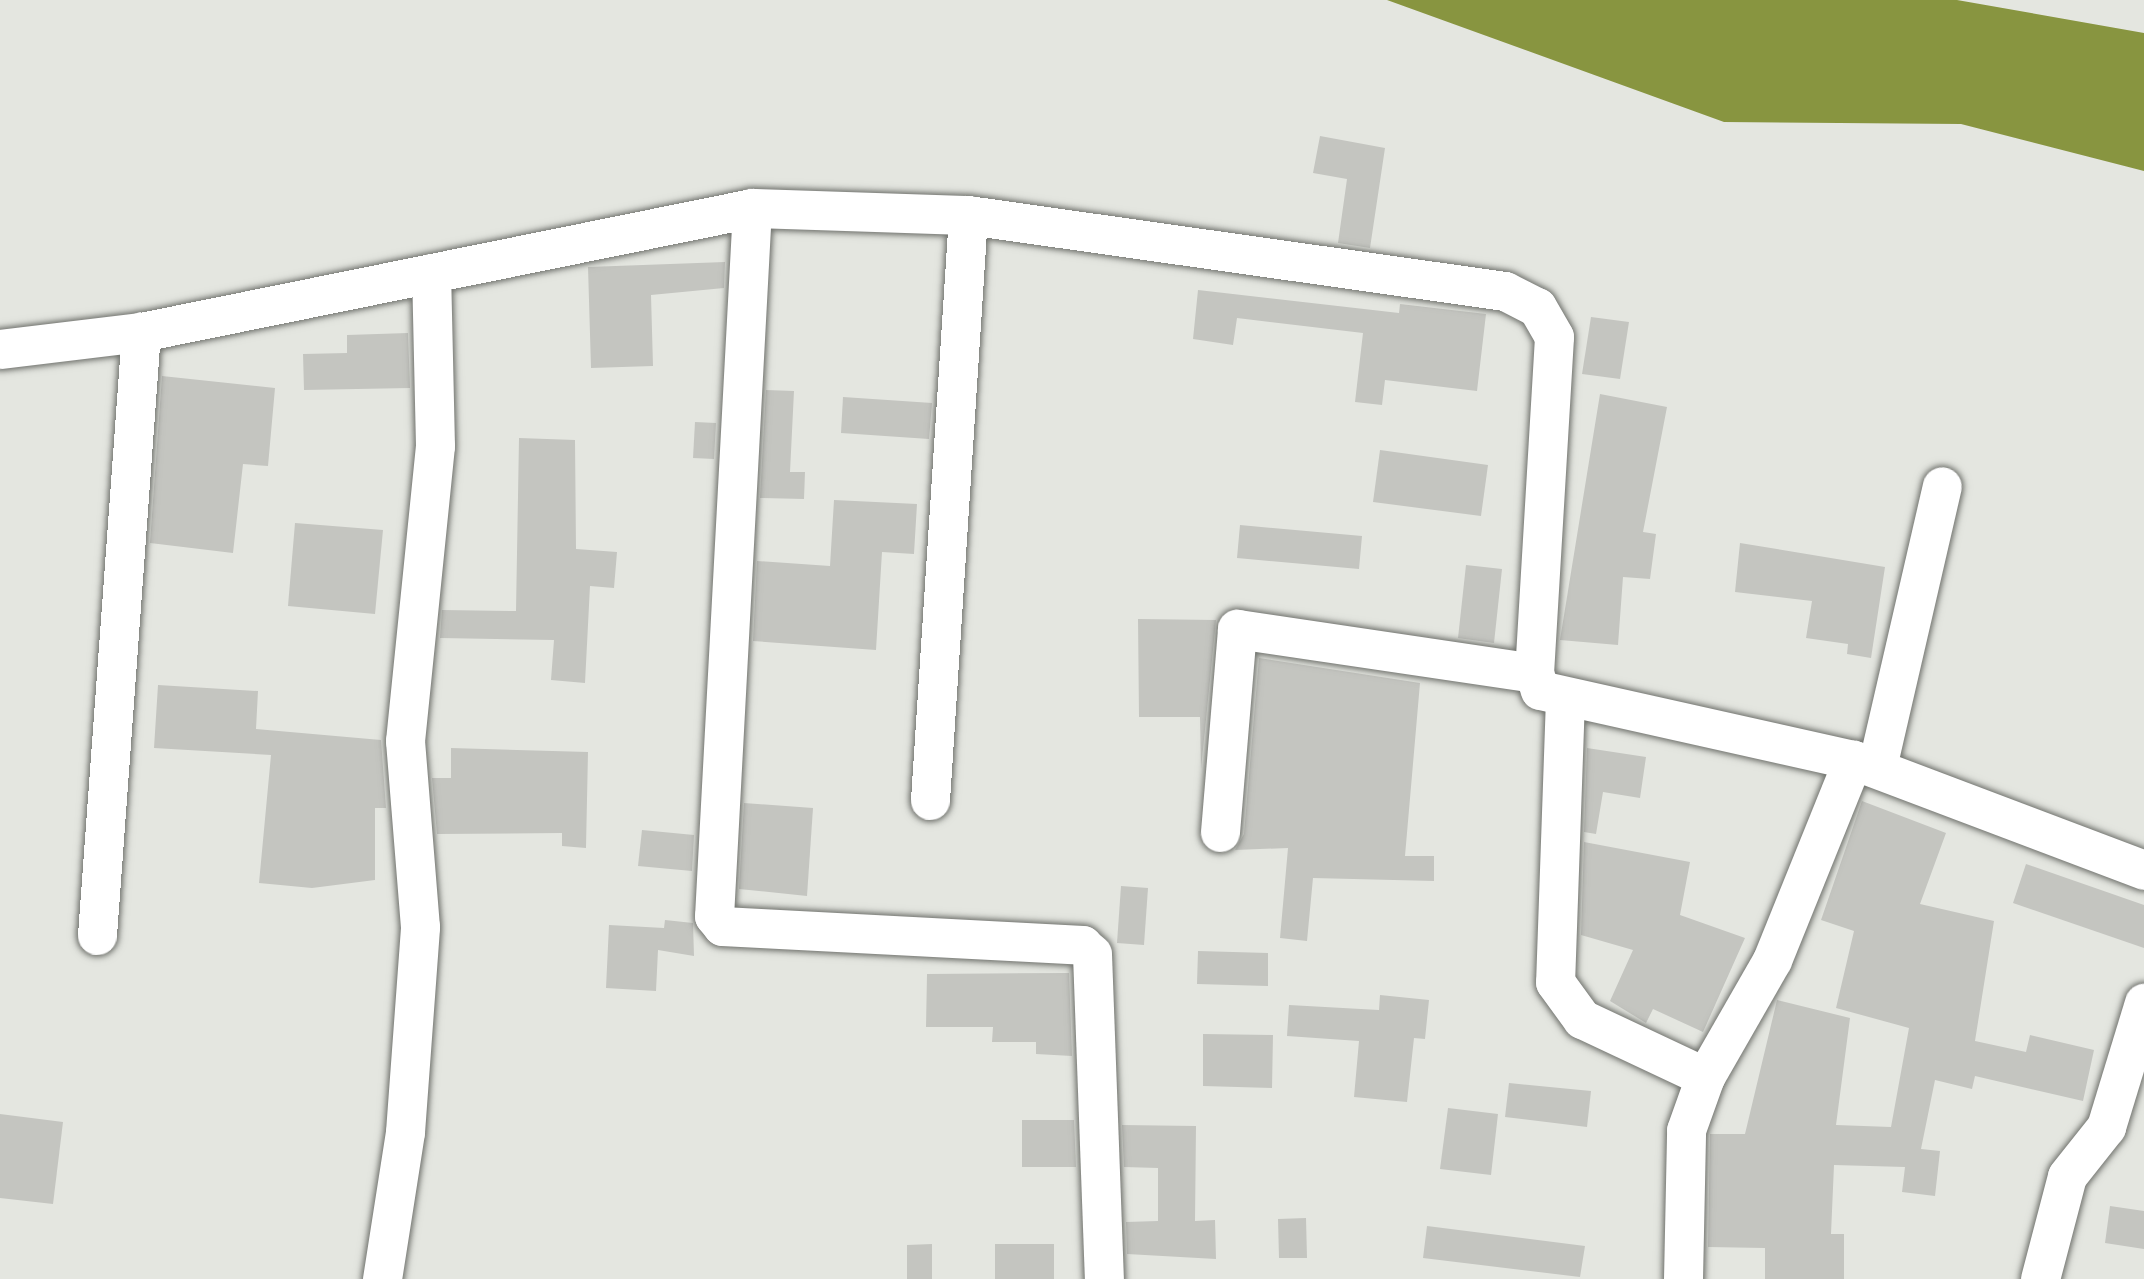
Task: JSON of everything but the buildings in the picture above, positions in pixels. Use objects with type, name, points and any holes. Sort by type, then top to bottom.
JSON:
[{"type":"street","points":[[752,208],[714,916],[722,926],[1082,945],[1092,954],[1104,1279]]},
{"type":"street","points":[[0,349],[141,332],[752,208],[968,215],[1505,291],[1537,307],[1554,337],[1534,674],[1540,690],[1865,764],[2144,870]]},
{"type":"street","points":[[930,800],[968,215]]},
{"type":"street","points":[[382,1279],[405,1132],[420,928],[405,741],[435,446],[431,273]]},
{"type":"street","points":[[97,935],[141,332]]},
{"type":"street","points":[[1683,1279],[1686,1130],[1705,1077],[1772,960],[1865,764],[1942,486]]},
{"type":"street","points":[[1220,832],[1237,629],[1534,674]]},
{"type":"street","points":[[1565,698],[1555,982],[1582,1018],[1705,1077]]},
{"type":"street","points":[[2040,1279],[2067,1175],[2106,1127],[2144,1003]]},
{"type":"shaded area","points":[[1387,0],[1957,0],[2144,33],[2144,171],[1961,124],[1724,122]]}]
